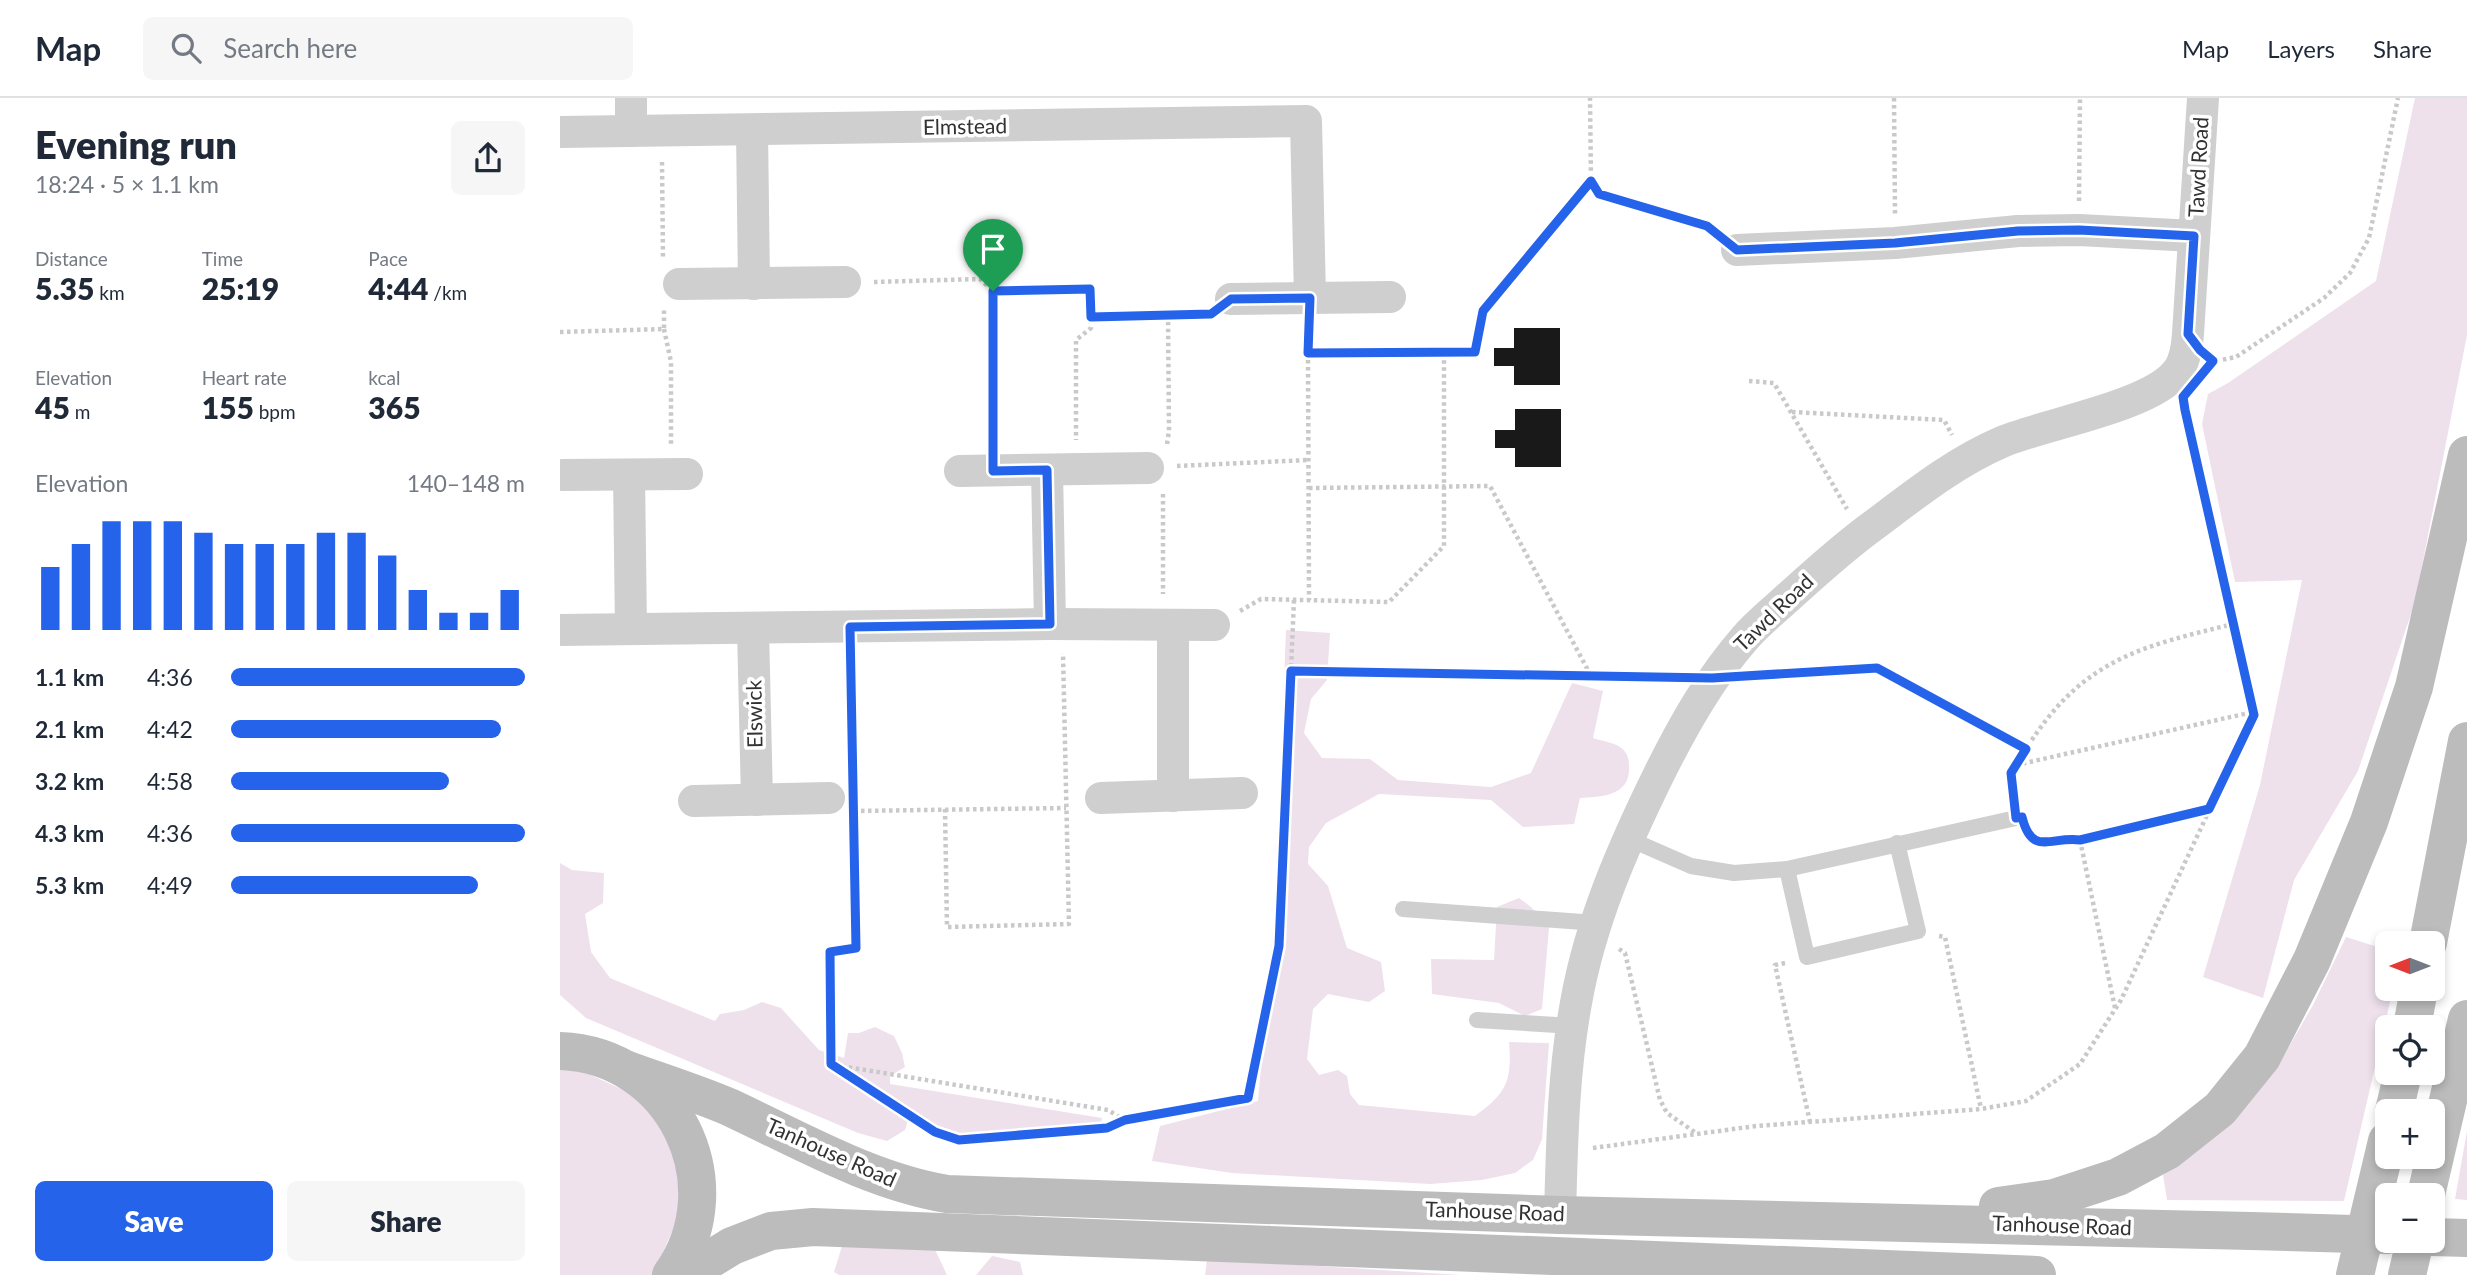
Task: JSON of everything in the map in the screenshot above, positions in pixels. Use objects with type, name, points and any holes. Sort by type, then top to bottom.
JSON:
[{"type":"street","points":[[631,98],[647,131]]},
{"type":"street","name":"Tawd Road","points":[[1560,1215],[1564,1088],[1576,1002],[1596,926],[1627,838],[1712,678],[1747,636],[1861,534],[1966,460],[2003,441],[2131,401],[2163,384],[2176,373],[2185,355],[2188,334],[2203,98]]},
{"type":"street","name":"Elmstead","points":[[560,132],[752,130],[1178,111],[1306,121],[1310,298]]},
{"type":"street","points":[[752,130],[754,284]]},
{"type":"street","name":"Tawd Road","points":[[1737,250],[1895,243],[2018,231],[2079,230],[2194,236]]},
{"type":"street","points":[[669,287],[845,282]]},
{"type":"street","points":[[1231,299],[1390,297]]},
{"type":"street","points":[[1899,1221],[2054,1198],[2118,1177],[2167,1152],[2220,1109],[2262,1057],[2312,960],[2369,822],[2414,687],[2467,455]]},
{"type":"street","points":[[960,471],[1149,468]]},
{"type":"street","points":[[1056,624],[1062,470]]},
{"type":"street","points":[[563,475],[679,474]]},
{"type":"street","points":[[629,475],[631,629]]},
{"type":"street","points":[[560,630],[1056,624],[1214,625]]},
{"type":"street","points":[[1173,625],[1173,796]]},
{"type":"street","name":"Elswick","points":[[753,629],[757,800]]},
{"type":"street","points":[[2430,931],[2467,741]]},
{"type":"street","points":[[1101,798],[1242,793]]},
{"type":"street","points":[[694,801],[848,798]]},
{"type":"street","points":[[2429,1183],[2467,1019]]},
{"type":"street","name":"Tanhouse Road","points":[[560,1029],[616,1064],[724,1105],[879,1177],[914,1188],[947,1194],[1560,1215],[1899,1221],[2375,1235]]},
{"type":"street","points":[[560,1051],[575,1052],[616,1064],[657,1092],[679,1121],[693,1154],[698,1190],[695,1226],[682,1260],[671,1275]]},
{"type":"street","points":[[2355,1275],[2380,1169]]},
{"type":"street","name":"Tanhouse Road","points":[[685,1275],[732,1246],[771,1231],[813,1227],[1906,1273],[2037,1275]]},
{"type":"street","points":[[2445,1237],[2467,1238]]},
{"type":"street","points":[[2407,1275],[2412,1253]]},
{"type":"lane","points":[[1627,838],[1691,866],[1734,873],[1787,869],[2016,818]]},
{"type":"lane","points":[[1787,869],[1807,957],[1918,931],[1897,843]]},
{"type":"lane","points":[[1403,909],[1596,926]]},
{"type":"lane","points":[[1477,1020],[1573,1026]]},
{"type":"path","points":[[1590,98],[1591,181],[1599,194],[1707,226],[1737,250]]},
{"type":"path","points":[[1894,98],[1895,243]]},
{"type":"path","points":[[2079,230],[2080,98]]},
{"type":"path","points":[[2188,334],[2213,361],[2236,358],[2324,298],[2350,273],[2369,238],[2398,98]]},
{"type":"path","points":[[647,131],[669,287],[664,329],[671,362],[679,474]]},
{"type":"path","points":[[1308,353],[1475,352],[1483,311],[1591,181]]},
{"type":"path","points":[[845,282],[980,279],[993,291],[1090,289],[1091,328],[1076,340],[1062,470]]},
{"type":"path","points":[[993,291],[993,471]]},
{"type":"path","points":[[1310,298],[1310,600]]},
{"type":"path","points":[[1091,317],[1211,314],[1231,299]]},
{"type":"path","points":[[560,332],[664,329]]},
{"type":"path","points":[[1214,625],[1261,599],[1389,601],[1444,545],[1444,352]]},
{"type":"path","points":[[1749,381],[1774,383],[1861,534]]},
{"type":"path","points":[[1562,1155],[1608,1145],[1697,1133],[1982,1110],[2026,1101],[2080,1064],[2115,1009],[2253,712],[2184,403]]},
{"type":"path","points":[[1791,412],[1944,420],[1966,460]]},
{"type":"path","points":[[1149,468],[1308,460]]},
{"type":"path","points":[[1309,488],[1490,486],[1591,676]]},
{"type":"path","points":[[831,1064],[935,1132],[959,1140],[1107,1128],[1125,1120],[1248,1098],[1279,946],[1294,600]]},
{"type":"path","points":[[945,809],[947,927],[1069,925],[1056,624]]},
{"type":"path","points":[[2209,809],[2080,840],[2069,838],[2046,844],[2036,841],[2026,832],[2022,817],[2016,818],[2011,773],[2063,699],[2097,670],[2141,649],[2233,624]]},
{"type":"path","points":[[831,1064],[830,952],[856,948],[848,798],[850,627]]},
{"type":"path","points":[[1291,671],[1712,678],[1877,668],[2026,749]]},
{"type":"path","points":[[2015,765],[2253,712]]},
{"type":"path","points":[[848,798],[945,809],[1066,808],[1101,798]]},
{"type":"path","points":[[2080,840],[2115,1009]]},
{"type":"path","points":[[1596,926],[1625,953],[1660,1100],[1667,1113],[1697,1133]]},
{"type":"path","points":[[1918,931],[1945,937],[1982,1110]]},
{"type":"path","points":[[1807,957],[1775,965],[1810,1122]]},
{"type":"path","points":[[831,1064],[1108,1110],[1125,1120]]},
{"type":"path","points":[[959,1140],[959,1147]]},
{"type":"shaded area","points":[[2415,98],[2467,98],[2467,335],[2415,602],[2358,771],[2294,880],[2263,998],[2203,977],[2260,785],[2302,580],[2235,582],[2202,424],[2208,394],[2376,281]]},
{"type":"shaded area","points":[[1286,630],[1330,633],[1327,680],[1311,699],[1304,733],[1322,758],[1370,759],[1398,780],[1491,787],[1531,773],[1572,683],[1603,691],[1593,738],[1614,744],[1624,751],[1629,760],[1628,776],[1625,784],[1614,793],[1580,798],[1574,824],[1523,827],[1491,800],[1379,794],[1326,823],[1309,847],[1308,864],[1328,886],[1347,948],[1381,962],[1385,991],[1369,1002],[1328,994],[1313,1009],[1307,1059],[1319,1075],[1338,1070],[1347,1076],[1350,1094],[1359,1105],[1475,1116],[1501,1093],[1505,1085],[1509,1067],[1509,1042],[1549,1043],[1542,1139],[1533,1160],[1515,1173],[1482,1180],[1430,1184],[1232,1173],[1152,1161],[1160,1126],[1258,1101],[1275,908]]},
{"type":"shaded area","points":[[560,863],[572,870],[604,873],[603,903],[585,914],[591,952],[610,978],[715,1021],[720,1014],[744,1010],[762,1002],[781,1008],[819,1050],[844,1058],[848,1033],[859,1033],[875,1027],[894,1036],[902,1053],[905,1067],[890,1076],[890,1084],[1102,1118],[1101,1125],[961,1135],[941,1130],[911,1110],[905,1130],[887,1141],[858,1133],[586,1018],[560,995]]},
{"type":"shaded area","points":[[1519,898],[1531,907],[1549,928],[1542,1009],[1525,1016],[1499,1003],[1432,994],[1431,959],[1494,960],[1497,907]]},
{"type":"shaded area","points":[[2346,937],[2375,946],[2375,1001],[2390,1001],[2387,1015],[2375,1015],[2375,1067],[2344,1201],[2167,1200],[2163,1175],[2211,1140],[2283,1057],[2313,1005]]},
{"type":"shaded area","points":[[560,1064],[567,1064],[645,1100],[676,1147],[684,1204],[653,1275],[560,1275]]},
{"type":"shaded area","points":[[2467,1131],[2467,1200],[2455,1199]]},
{"type":"shaded area","points":[[931,1241],[947,1275],[839,1275],[834,1272],[842,1246]]},
{"type":"shaded area","points":[[992,1256],[1020,1262],[1023,1275],[976,1275]]},
{"type":"shaded area","points":[[1207,1259],[1461,1275],[1205,1275]]},
{"type":"building","points":[[1514,328],[1560,328],[1560,385],[1514,385],[1514,366],[1494,366],[1494,348],[1514,348]]},
{"type":"building","points":[[1515,409],[1561,409],[1561,467],[1515,467],[1515,448],[1495,448],[1495,430],[1515,430]]},
{"type":"route","points":[[1591,181],[1599,194],[1707,226],[1737,250],[1895,243],[2018,231],[2079,230],[2194,236],[2188,334],[2213,361],[2183,397],[2254,715],[2209,809],[2080,840],[2069,838],[2046,844],[2036,841],[2026,832],[2022,817],[2016,818],[2011,773],[2026,749],[1877,668],[1712,678],[1291,671],[1279,946],[1248,1098],[1125,1120],[1107,1128],[959,1140],[946,1137],[831,1064],[830,952],[856,948],[850,627],[1050,624],[1047,470],[993,471],[993,291],[1090,289],[1091,317],[1211,314],[1231,299],[1310,298],[1308,353],[1475,352],[1483,311],[1591,181]]}]
